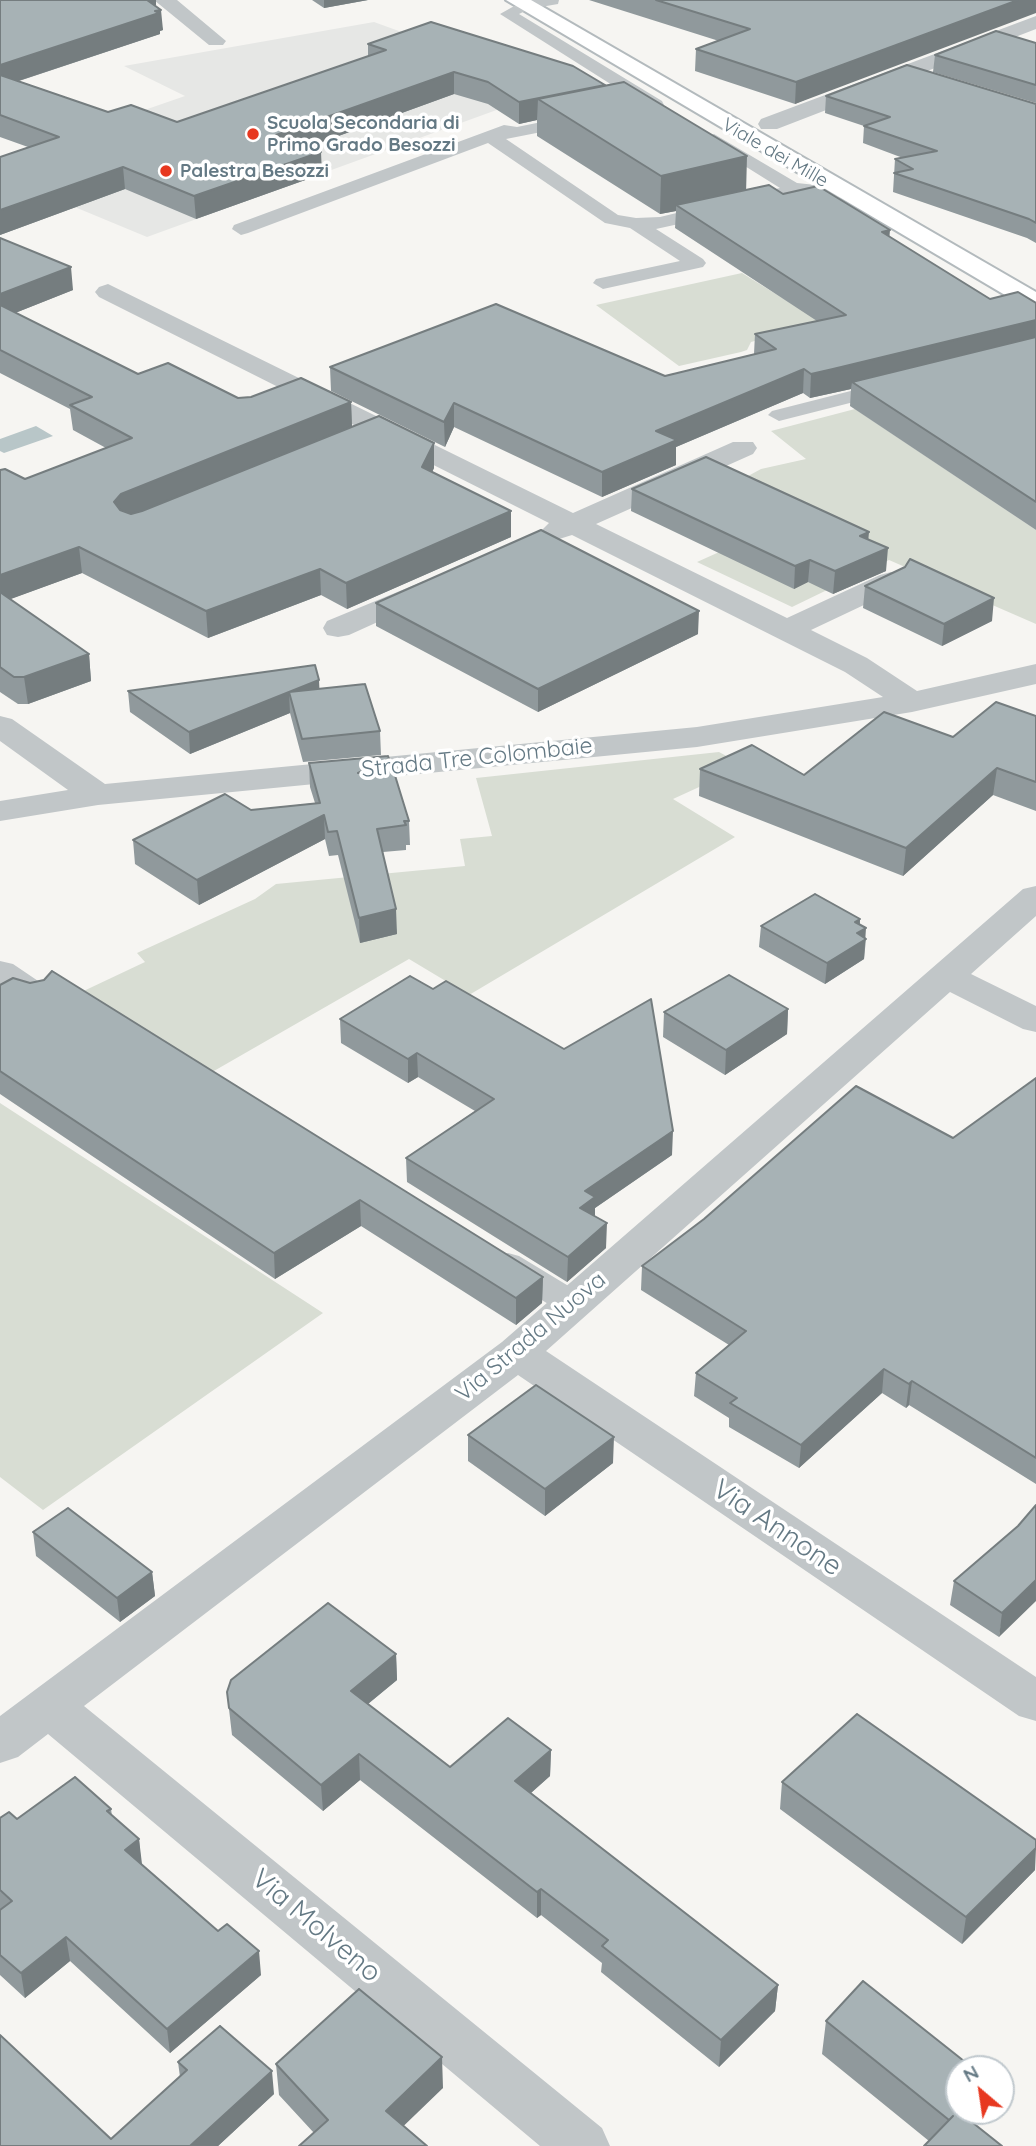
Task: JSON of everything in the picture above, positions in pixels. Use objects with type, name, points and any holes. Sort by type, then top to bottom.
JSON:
[{"type":"main road","name":"Viale dei Mille","points":[[551,1],[769,124],[1036,281]]},
{"type":"main road","name":"Viale dei Mille","points":[[521,3],[1036,303]]},
{"type":"street","points":[[164,0],[216,41]]},
{"type":"street","points":[[769,124],[1036,22]]},
{"type":"street","points":[[907,73],[933,81]]},
{"type":"street","points":[[108,292],[856,666],[912,702]]},
{"type":"street","points":[[344,443],[381,428]]},
{"type":"street","points":[[536,540],[743,448]]},
{"type":"street","points":[[338,628],[449,579]]},
{"type":"street","points":[[787,631],[891,581]]},
{"type":"street","name":"Strada Tre Colombaie","points":[[0,811],[98,795],[697,737],[912,702],[1036,674]]},
{"type":"street","points":[[0,726],[98,795]]},
{"type":"street","name":"Via Strada Nuova","points":[[0,1743],[517,1353],[1036,897]]},
{"type":"street","points":[[0,972],[34,995]]},
{"type":"street","points":[[946,976],[1036,1021]]},
{"type":"street","name":"Via Annone","points":[[517,1353],[1036,1702]]},
{"type":"street","name":"Via Molveno","points":[[49,1706],[582,2146]]},
{"type":"lane","points":[[551,1],[521,3],[508,14],[607,85],[667,112],[635,111]]},
{"type":"lane","points":[[241,229],[581,101]]},
{"type":"lane","points":[[491,137],[597,116]]},
{"type":"lane","points":[[703,133],[792,188],[844,193]]},
{"type":"lane","points":[[491,137],[612,219],[636,224],[660,223],[782,196],[792,188]]},
{"type":"lane","points":[[603,284],[696,263],[636,224]]},
{"type":"lane","points":[[779,415],[914,381]]},
{"type":"lane","points":[[481,1247],[573,1304]]},
{"type":"shaded area","name":"Scuola Secondaria di Primo Grado Besozzi","points":[[374,22],[432,43],[502,108],[147,237],[0,176],[0,160],[185,96],[124,66]]},
{"type":"shaded area","points":[[742,273],[800,309],[831,320],[751,342],[747,350],[741,352],[679,366],[596,305]]},
{"type":"shaded area","points":[[855,409],[1036,530],[1036,624],[889,560],[792,607],[697,562],[806,513],[737,482],[761,469],[806,459],[771,431]]},
{"type":"shaded area","points":[[36,426],[53,436],[4,453],[0,451],[0,439]]},
{"type":"shaded area","points":[[719,752],[745,766],[673,799],[735,837],[469,995],[409,959],[193,1083],[73,996],[145,962],[137,953],[255,899],[276,884],[465,866],[460,839],[492,836],[476,778]]},
{"type":"shaded area","points":[[0,1103],[323,1313],[43,1510],[0,1477]]},
{"type":"building","points":[[0,0],[147,0],[161,10],[155,11],[159,13],[0,65]]},
{"type":"building","points":[[656,0],[1018,0],[796,82],[696,49],[750,29]]},
{"type":"building","points":[[431,22],[573,66],[605,85],[519,102],[488,82],[454,72],[276,135],[321,152],[194,196],[123,167],[0,210],[0,157],[59,137],[0,115],[0,75],[108,112],[131,105],[177,122],[386,50],[368,44]]},
{"type":"building","points":[[996,31],[1036,43],[1036,85],[935,55]]},
{"type":"building","points":[[907,65],[1036,104],[1036,223],[894,173],[913,169],[895,159],[937,151],[864,126],[890,117],[826,96]]},
{"type":"building","points":[[624,82],[747,156],[661,176],[538,99]]},
{"type":"building","points":[[769,185],[783,194],[818,186],[890,230],[882,232],[990,299],[1018,292],[1036,303],[1036,320],[811,374],[804,369],[656,431],[677,440],[602,472],[454,403],[444,422],[330,367],[496,304],[665,376],[776,349],[755,334],[846,315],[676,205]]},
{"type":"building","points":[[0,238],[71,267],[0,294]]},
{"type":"building","points":[[0,305],[138,374],[168,363],[238,398],[251,397],[301,378],[351,402],[121,494],[114,502],[120,510],[131,514],[142,511],[379,416],[434,443],[422,467],[511,511],[346,583],[320,569],[206,611],[79,547],[0,575],[0,470],[5,469],[25,479],[132,438],[70,405],[92,397],[0,350]]},
{"type":"building","points":[[1036,337],[1036,502],[852,382]]},
{"type":"building","points":[[706,457],[869,532],[860,536],[888,548],[835,571],[810,560],[795,566],[632,489]]},
{"type":"building","points":[[541,530],[699,611],[538,689],[376,603]]},
{"type":"building","points":[[910,559],[994,598],[944,624],[865,586],[905,567]]},
{"type":"building","points":[[0,592],[89,654],[24,677],[14,677],[0,667]]},
{"type":"building","points":[[315,665],[319,680],[189,732],[128,691]]},
{"type":"building","points":[[365,684],[380,731],[302,739],[289,692]]},
{"type":"building","points":[[996,702],[1036,716],[1036,782],[997,768],[906,848],[700,769],[752,745],[804,775],[884,712],[953,737]]},
{"type":"building","points":[[388,756],[389,759],[358,773],[393,769],[409,821],[404,821],[406,825],[377,829],[396,909],[359,918],[337,831],[328,832],[324,815],[197,880],[133,840],[225,794],[251,810],[320,803],[309,763]]},
{"type":"building","points":[[815,894],[860,919],[855,922],[866,928],[857,933],[866,939],[827,963],[761,926]]},
{"type":"building","points":[[52,971],[543,1277],[516,1298],[360,1200],[274,1253],[0,1071],[0,985],[13,978],[30,983],[44,980]]},
{"type":"building","points":[[729,975],[788,1009],[726,1050],[664,1012]]},
{"type":"building","points":[[410,976],[433,989],[446,981],[564,1049],[651,999],[673,1131],[585,1191],[595,1197],[580,1208],[607,1223],[568,1257],[406,1158],[494,1099],[417,1053],[408,1059],[340,1019]]},
{"type":"building","points":[[1036,1078],[1036,1458],[912,1381],[909,1384],[884,1369],[801,1445],[730,1403],[737,1398],[696,1373],[746,1331],[642,1266],[704,1219],[856,1086],[953,1138]]},
{"type":"building","points":[[536,1385],[614,1437],[545,1489],[468,1435]]},
{"type":"building","points":[[1036,1505],[1036,1580],[1002,1613],[954,1581],[1018,1526]]},
{"type":"building","points":[[68,1508],[152,1572],[117,1598],[33,1532]]},
{"type":"building","points":[[328,1603],[396,1654],[351,1691],[450,1767],[508,1718],[551,1750],[515,1781],[778,1985],[721,2040],[602,1946],[608,1940],[541,1889],[537,1892],[359,1754],[321,1785],[229,1708],[227,1692],[231,1680]]},
{"type":"building","points":[[857,1714],[1036,1840],[1036,1848],[966,1917],[782,1782]]},
{"type":"building","points":[[75,1777],[111,1809],[107,1811],[139,1839],[125,1850],[218,1931],[227,1924],[259,1951],[167,2029],[66,1937],[21,1973],[0,1955],[0,1910],[12,1901],[0,1890],[0,1818],[9,1812],[17,1819]]},
{"type":"building","points":[[863,1981],[956,2055],[945,2055],[945,2117],[826,2021]]},
{"type":"building","points":[[359,1989],[442,2057],[386,2111],[427,2146],[299,2146],[328,2120],[276,2064]]},
{"type":"building","points":[[220,2026],[272,2071],[190,2146],[0,2146],[0,2035],[111,2139],[187,2070],[178,2062]]},
{"type":"building","points":[[945,2124],[976,2125],[1002,2146],[924,2146]]},
{"type":"place","name":"Scuola Secondaria di Primo Grado Besozzi","points":[[253,134]]},
{"type":"place","name":"Palestra Besozzi","points":[[166,171]]}]
